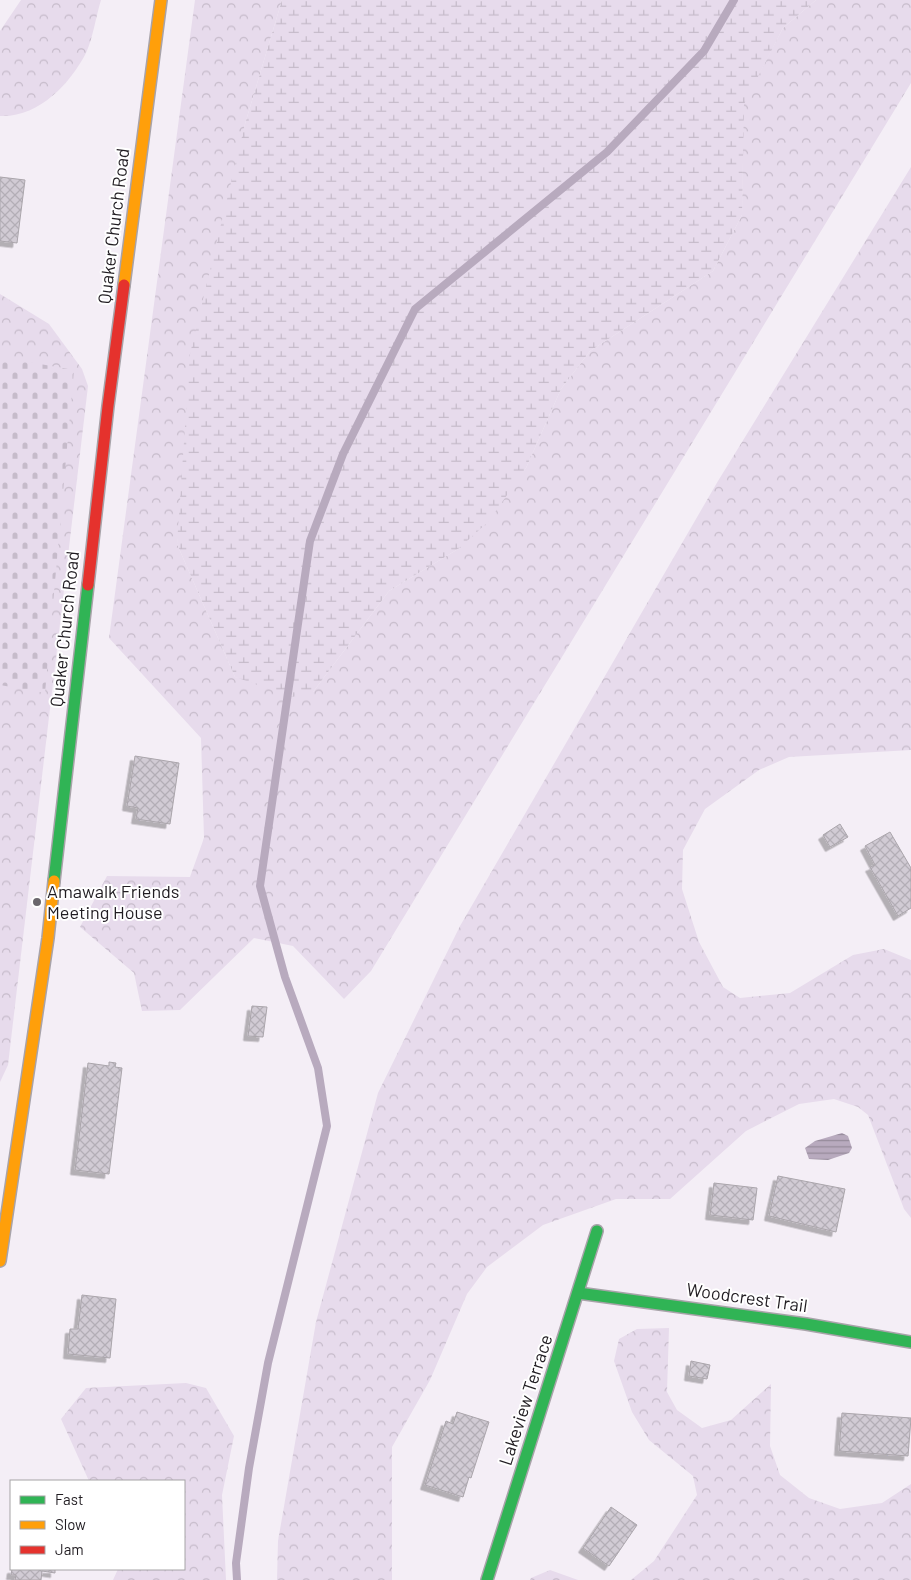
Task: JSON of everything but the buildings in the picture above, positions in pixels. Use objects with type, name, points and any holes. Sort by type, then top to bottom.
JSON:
[{"type":"street","name":"Quaker Church Road","points":[[0,1261],[48,938],[108,406],[161,0]]},
{"type":"street","name":"Lakeview Terrace","points":[[487,1580],[597,1231]]},
{"type":"street","name":"Woodcrest Trail","points":[[578,1293],[806,1324],[911,1342]]},
{"type":"green space","points":[[21,0],[101,0],[91,41],[86,53],[62,87],[40,105],[14,115],[0,116],[0,31]]},
{"type":"green space","points":[[195,0],[282,0],[245,124],[177,544],[235,677],[313,692],[389,591],[458,549],[526,468],[561,389],[590,351],[713,271],[742,215],[743,104],[783,28],[816,0],[911,0],[911,83],[371,971],[344,999],[293,946],[254,938],[180,1010],[142,1011],[134,973],[80,927],[107,876],[190,877],[204,838],[201,738],[109,638]]},
{"type":"green space","points":[[282,0],[816,0],[783,28],[744,104],[742,215],[713,271],[590,351],[561,389],[526,468],[488,522],[458,549],[389,591],[313,692],[292,697],[235,677],[177,544],[190,354],[245,124]]},
{"type":"green space","points":[[911,167],[911,750],[789,757],[759,770],[705,809],[683,850],[682,889],[699,942],[723,987],[740,998],[790,993],[853,955],[884,949],[911,960],[911,1218],[904,1209],[868,1115],[858,1107],[834,1099],[799,1104],[746,1131],[670,1199],[616,1199],[543,1225],[487,1267],[467,1294],[430,1380],[392,1447],[392,1580],[277,1580],[278,1541],[316,1322],[378,1093],[460,926],[718,481]]},
{"type":"green space","points":[[0,294],[49,324],[82,369],[88,386],[8,1065],[0,1082]]},
{"type":"green space","points":[[0,357],[74,370],[45,693],[0,685]]},
{"type":"green space","points":[[669,1328],[667,1392],[677,1410],[702,1428],[731,1420],[771,1384],[770,1446],[780,1475],[809,1498],[840,1509],[882,1503],[911,1484],[911,1580],[631,1580],[654,1561],[697,1495],[693,1476],[649,1440],[632,1412],[614,1361],[619,1339],[637,1329]]},
{"type":"green space","points":[[186,1383],[206,1388],[234,1436],[222,1495],[226,1580],[113,1580],[118,1570],[185,1570],[185,1480],[89,1480],[61,1419],[86,1388]]},
{"type":"green space","points":[[550,1570],[578,1580],[530,1580]]},
{"type":"shaded area","points":[[842,1133],[848,1136],[852,1148],[849,1153],[828,1160],[809,1159],[805,1148],[815,1141]]},
{"type":"waterway","points":[[237,1580],[236,1563],[249,1468],[268,1363],[327,1126],[318,1068],[285,977],[260,886],[310,541],[343,454],[415,309],[607,152],[704,51],[734,0]]},
{"type":"traffic: fast","points":[[54,881],[88,585]]},
{"type":"traffic: fast","points":[[487,1580],[597,1231]]},
{"type":"traffic: fast","points":[[578,1293],[806,1324],[911,1342]]},
{"type":"traffic: slow","points":[[124,285],[161,0]]},
{"type":"traffic: slow","points":[[0,1261],[48,938],[54,881]]},
{"type":"traffic: jam","points":[[88,585],[124,285]]},
{"type":"place","name":"Amawalk Friends Meeting House","points":[[37,902]]}]
